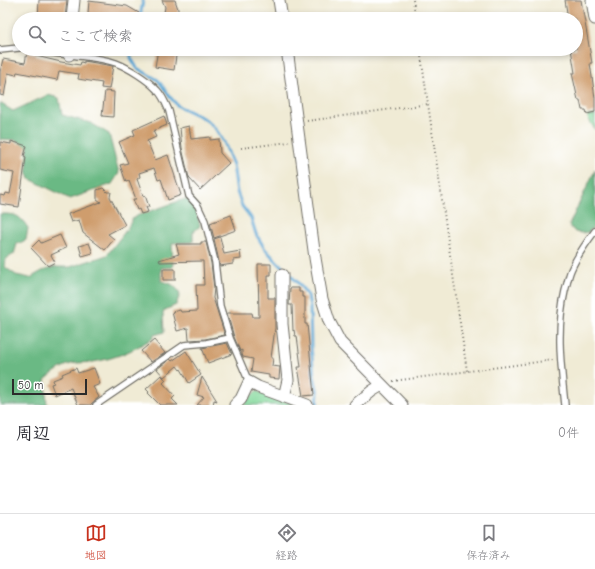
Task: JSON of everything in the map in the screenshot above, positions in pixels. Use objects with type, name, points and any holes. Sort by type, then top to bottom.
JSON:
[{"type":"street","points":[[73,12],[74,0]]},
{"type":"street","points":[[279,0],[281,12]]},
{"type":"street","points":[[592,0],[595,19]]},
{"type":"street","points":[[288,56],[315,258],[322,299],[329,321],[340,342],[402,405]]},
{"type":"street","points":[[282,275],[282,324],[288,380],[284,397]]},
{"type":"street","points":[[235,405],[241,399],[249,382],[258,387],[307,405]]},
{"type":"street","points":[[355,405],[382,385]]},
{"type":"lane","points":[[0,50],[12,49]]},
{"type":"lane","points":[[86,56],[115,63],[128,68],[157,90],[163,99],[169,112],[189,196],[198,206],[205,221],[215,262],[220,306],[230,338],[249,382]]},
{"type":"lane","points":[[566,405],[560,359],[560,318],[570,271],[586,243],[595,231]]},
{"type":"lane","points":[[96,405],[184,345],[206,343],[230,338]]},
{"type":"path","points":[[413,0],[415,12]]},
{"type":"path","points":[[421,56],[467,372]]},
{"type":"path","points":[[296,123],[428,104]]},
{"type":"path","points":[[242,148],[298,140]]},
{"type":"path","points":[[382,385],[390,382],[560,359]]},
{"type":"green space","points":[[48,95],[59,98],[62,115],[91,123],[109,134],[119,173],[112,184],[70,199],[30,179],[27,171],[28,147],[15,140],[2,139],[0,141],[0,103],[13,111]]},
{"type":"green space","points":[[595,115],[595,130],[587,116]]},
{"type":"green space","points":[[595,170],[595,225],[589,232],[575,232],[569,225]]},
{"type":"green space","points":[[185,199],[189,200],[194,206],[200,226],[193,232],[193,242],[172,243],[173,267],[161,268],[161,281],[177,288],[180,294],[176,305],[165,310],[163,313],[164,332],[154,335],[153,338],[145,343],[117,356],[93,362],[74,363],[61,368],[45,380],[47,405],[0,405],[0,214],[9,214],[19,217],[28,228],[26,240],[17,244],[14,254],[6,259],[5,267],[16,275],[30,278],[42,271],[55,267],[70,267],[107,255],[127,229],[133,218]]},
{"type":"green space","points":[[256,391],[296,405],[243,405]]},
{"type":"building","points":[[39,0],[67,0],[66,12],[38,12]]},
{"type":"building","points":[[162,0],[175,0],[178,12],[164,12],[165,7]]},
{"type":"building","points":[[565,0],[581,0],[592,63],[590,63],[595,98],[595,112],[587,114],[586,110],[582,110],[580,100],[578,100],[572,73],[575,73],[572,56],[583,56],[583,12],[567,12]]},
{"type":"building","points":[[89,1],[127,6],[137,12],[88,12]]},
{"type":"building","points":[[26,56],[36,56],[80,65],[81,62],[84,63],[84,61],[113,66],[109,89],[101,88],[102,83],[78,79],[79,74],[59,71],[57,80],[17,72],[16,75],[8,73],[4,96],[0,95],[0,72],[3,59],[25,63]]},
{"type":"building","points":[[157,56],[176,56],[174,70],[155,67]]},
{"type":"building","points":[[105,91],[114,92],[113,117],[102,116]]},
{"type":"building","points":[[164,116],[167,125],[153,131],[156,137],[147,141],[155,160],[168,155],[181,195],[168,200],[161,179],[158,180],[154,168],[139,173],[140,177],[137,179],[149,207],[146,207],[148,212],[141,214],[139,209],[137,210],[133,199],[136,199],[129,181],[126,182],[120,165],[128,163],[119,142],[135,135],[133,130]]},
{"type":"building","points":[[189,126],[191,139],[210,137],[210,140],[219,139],[220,153],[229,163],[200,190],[189,178],[182,148],[180,128]]},
{"type":"building","points":[[11,141],[27,146],[24,156],[26,157],[19,207],[0,204],[0,195],[5,196],[6,193],[10,194],[14,173],[0,170],[0,142],[11,144]]},
{"type":"building","points":[[103,188],[107,192],[111,192],[110,197],[125,225],[108,234],[114,239],[105,250],[83,233],[79,220],[71,222],[68,214],[101,202],[97,199],[97,190]]},
{"type":"building","points":[[231,215],[236,230],[214,238],[210,223]]},
{"type":"building","points":[[60,235],[66,248],[51,255],[55,262],[48,266],[31,248],[39,240],[41,243]]},
{"type":"building","points":[[220,237],[224,254],[240,251],[241,259],[233,260],[233,264],[220,266],[214,239]]},
{"type":"building","points":[[201,242],[206,242],[211,263],[214,288],[213,298],[225,335],[205,339],[189,340],[188,328],[177,331],[172,312],[180,310],[181,312],[197,311],[196,285],[204,285],[203,261],[160,262],[159,260],[179,254],[176,244],[201,244]]},
{"type":"building","points":[[89,243],[93,253],[82,256],[79,246]]},
{"type":"building","points":[[258,264],[271,264],[271,275],[268,275],[268,298],[275,298],[275,328],[271,358],[273,358],[272,366],[280,367],[279,379],[269,378],[269,375],[251,372],[253,359],[243,357],[242,350],[240,351],[234,337],[227,313],[252,313],[253,317],[259,317]]},
{"type":"building","points":[[163,269],[175,269],[175,280],[163,280]]},
{"type":"building","points":[[290,288],[299,288],[299,292],[302,292],[302,297],[305,297],[305,324],[307,324],[314,395],[303,396],[298,367],[301,367],[297,336],[295,336],[294,330],[293,331],[292,305],[289,305]]},
{"type":"building","points":[[154,340],[165,353],[151,362],[141,351]]},
{"type":"building","points":[[227,343],[232,354],[208,363],[202,348]]},
{"type":"building","points":[[186,351],[201,375],[189,383],[181,369],[180,370],[177,366],[164,377],[157,369],[170,359],[172,361]]},
{"type":"building","points":[[76,368],[78,373],[94,368],[100,384],[93,387],[99,397],[90,405],[78,405],[71,388],[55,395],[51,384],[54,383],[53,380]]},
{"type":"building","points":[[161,375],[166,380],[163,383],[175,396],[172,399],[178,405],[160,405],[148,393],[149,392],[146,389]]},
{"type":"building","points":[[202,377],[217,401],[214,400],[213,405],[197,405],[204,397],[197,395]]},
{"type":"waterway","points":[[141,12],[143,0]]},
{"type":"waterway","points":[[131,56],[137,68],[158,80],[178,106],[205,119],[215,128],[224,142],[233,165],[237,192],[242,206],[251,218],[256,234],[265,249],[299,284],[308,296],[310,307],[311,347],[314,376],[318,393],[317,405]]}]
